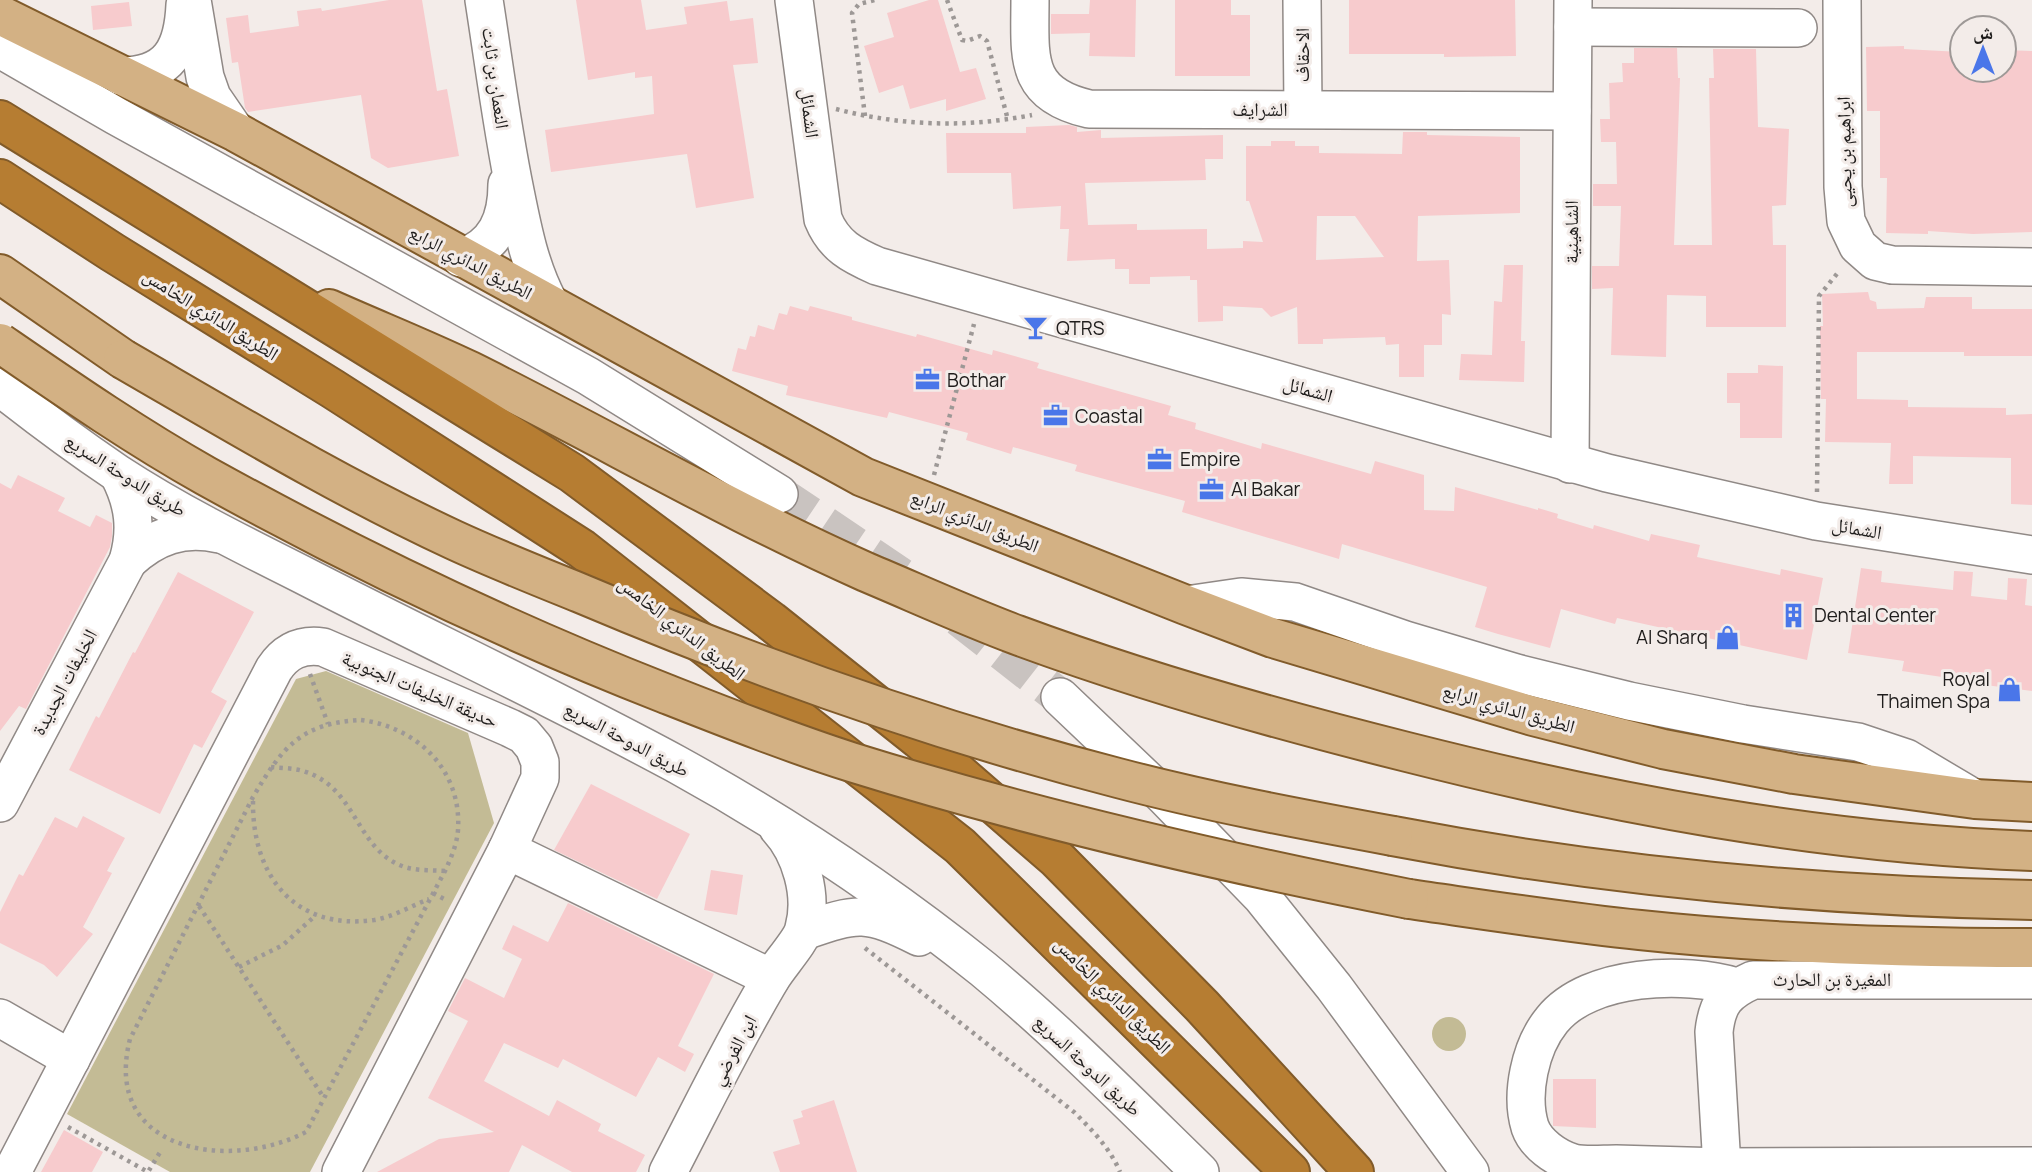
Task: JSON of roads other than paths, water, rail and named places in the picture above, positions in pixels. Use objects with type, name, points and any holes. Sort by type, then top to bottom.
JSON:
[{"type":"highway","points":[[0,120],[572,473],[771,621],[919,739],[1056,859],[1202,1006],[1354,1172]]},
{"type":"highway","name":"الطريق الدائري الخامس","points":[[0,179],[582,549],[960,845],[1290,1172]]},
{"type":"main road","name":"الطريق الدائري الرابع","points":[[0,15],[236,132],[863,477],[1186,605],[1273,638],[1598,734],[1768,770],[1975,799],[2032,802]]},
{"type":"main road","points":[[0,274],[123,359],[271,445],[454,540],[641,619],[799,679],[982,741],[1118,779],[1250,810],[1498,856],[1623,872],[1849,891],[2032,900]]},
{"type":"main road","points":[[263,280],[467,370],[753,519],[866,571],[1012,633],[1124,673],[1308,727],[1525,782],[1623,803],[1822,834],[1915,844],[2032,851]]},
{"type":"main road","points":[[0,343],[96,409],[204,475],[360,558],[486,619],[606,670],[847,761],[1001,807],[1168,849],[1409,900],[1641,931],[1859,945],[2032,948]]},
{"type":"street","points":[[121,76],[147,74],[168,60],[181,38],[185,0]]},
{"type":"street","points":[[192,0],[205,77],[218,106],[236,132]]},
{"type":"street","name":"النعمان بن ثابت","points":[[484,0],[507,155],[526,247],[538,282],[550,303]]},
{"type":"street","name":"الشمائل","points":[[794,0],[823,219],[837,244],[853,256],[877,266],[1570,464],[1816,521],[2032,555]]},
{"type":"street","name":"الشرايف","points":[[1030,0],[1030,51],[1033,69],[1042,85],[1055,97],[1089,110],[1572,111]]},
{"type":"street","name":"الاحقاف","points":[[1302,0],[1303,110]]},
{"type":"street","name":"ابراهيم بن يحيى","points":[[1842,0],[1843,187],[1846,220],[1858,246],[1875,261],[1892,265],[2032,267]]},
{"type":"street","points":[[1573,13],[1798,28]]},
{"type":"street","name":"الشاهينية","points":[[1570,464],[1573,13]]},
{"type":"street","points":[[0,49],[116,116],[588,376],[779,494]]},
{"type":"street","name":"النعمان بن ثابت","points":[[461,258],[487,244],[500,226],[507,204],[507,155]]},
{"type":"street","name":"طريق الدوحة السريع","points":[[0,387],[119,475],[223,534],[538,691],[769,818],[906,910],[984,970],[1087,1062],[1200,1172]]},
{"type":"street","name":"الخليفات الجديدة","points":[[0,803],[128,561],[133,544],[134,517],[128,491],[119,475]]},
{"type":"street","name":"الخليفات الجديدة","points":[[128,561],[155,540],[172,534],[189,530],[223,534]]},
{"type":"street","name":"حديقة الخليفات الجنوبية","points":[[71,1059],[274,670],[290,652],[301,647],[323,647],[524,735],[534,747],[540,762],[540,778],[507,850],[341,1172]]},
{"type":"street","points":[[1060,697],[1165,797],[1261,896],[1342,998],[1470,1172]]},
{"type":"street","points":[[769,818],[783,833],[802,870],[807,911],[804,931],[843,918],[862,916],[892,924],[984,970]]},
{"type":"street","points":[[507,850],[771,978]]},
{"type":"street","name":"ابن الفرضي","points":[[668,1172],[771,978],[804,931]]},
{"type":"street","points":[[1737,987],[1712,981],[1656,978],[1597,990],[1553,1018],[1540,1038],[1529,1075],[1527,1103],[1530,1128],[1541,1145],[1575,1163],[1723,1170],[2032,1166]]},
{"type":"street","name":"المغيرة بن الحارث","points":[[1737,987],[1753,980],[1770,979],[2032,980]]},
{"type":"street","points":[[1723,1170],[1714,1032],[1716,1015],[1724,999],[1737,987]]},
{"type":"street","points":[[0,1018],[71,1059],[12,1172]]},
{"type":"tunnel","points":[[779,494],[904,578]]},
{"type":"tunnel","points":[[959,618],[1060,697]]},
{"type":"place","name":"QTRS","points":[[1036,328]]},
{"type":"place","name":"Bothar","points":[[927,380]]},
{"type":"place","name":"Coastal","points":[[1055,416]]},
{"type":"place","name":"Empire","points":[[1160,459]]},
{"type":"place","name":"Al Bakar","points":[[1211,489]]},
{"type":"place","name":"Dental Center","points":[[1794,615]]},
{"type":"place","name":"Al Sharq","points":[[1728,637]]},
{"type":"place","name":"Royal Thaimen Spa","points":[[2010,690]]}]
